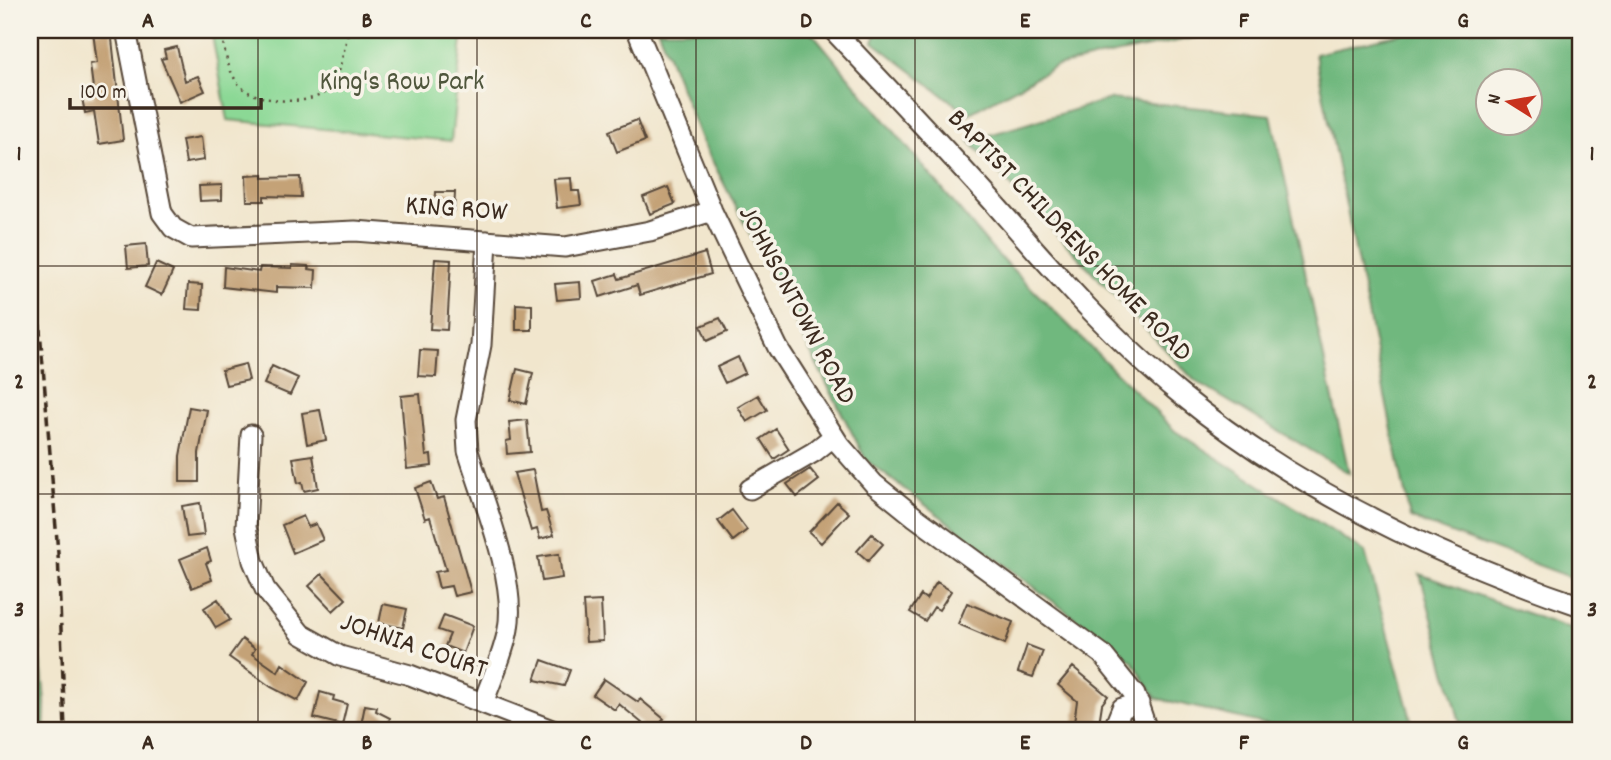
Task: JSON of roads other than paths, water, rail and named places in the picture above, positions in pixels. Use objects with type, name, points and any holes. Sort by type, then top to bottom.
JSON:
[{"type":"street","name":"KING ROW","points":[[126,30],[162,213],[173,228],[191,238],[355,231],[565,247],[650,231],[712,211]]},
{"type":"street","name":"JOHNSONTOWN ROAD","points":[[637,30],[712,211],[778,348],[855,465],[915,517],[1102,654],[1123,676],[1139,703],[1147,730]]},
{"type":"street","name":"BAPTIST CHILDRENS HOME ROAD","points":[[833,30],[1125,345],[1181,395],[1247,443],[1350,506],[1449,554],[1581,606]]},
{"type":"street","points":[[484,701],[508,630],[510,607],[508,582],[468,451],[466,433],[481,345],[487,241]]},
{"type":"street","name":"JOHNIA COURT","points":[[251,435],[246,527],[253,561],[265,589],[302,634],[340,656],[410,674],[552,730]]},
{"type":"street","points":[[750,489],[814,452],[834,436]]},
{"type":"street","points":[[1113,730],[1122,708],[1139,703]]},
{"type":"railway","points":[[30,205],[58,553],[65,730]]},
{"type":"park label","name":"King's Row Park","points":[[402,84]]}]
